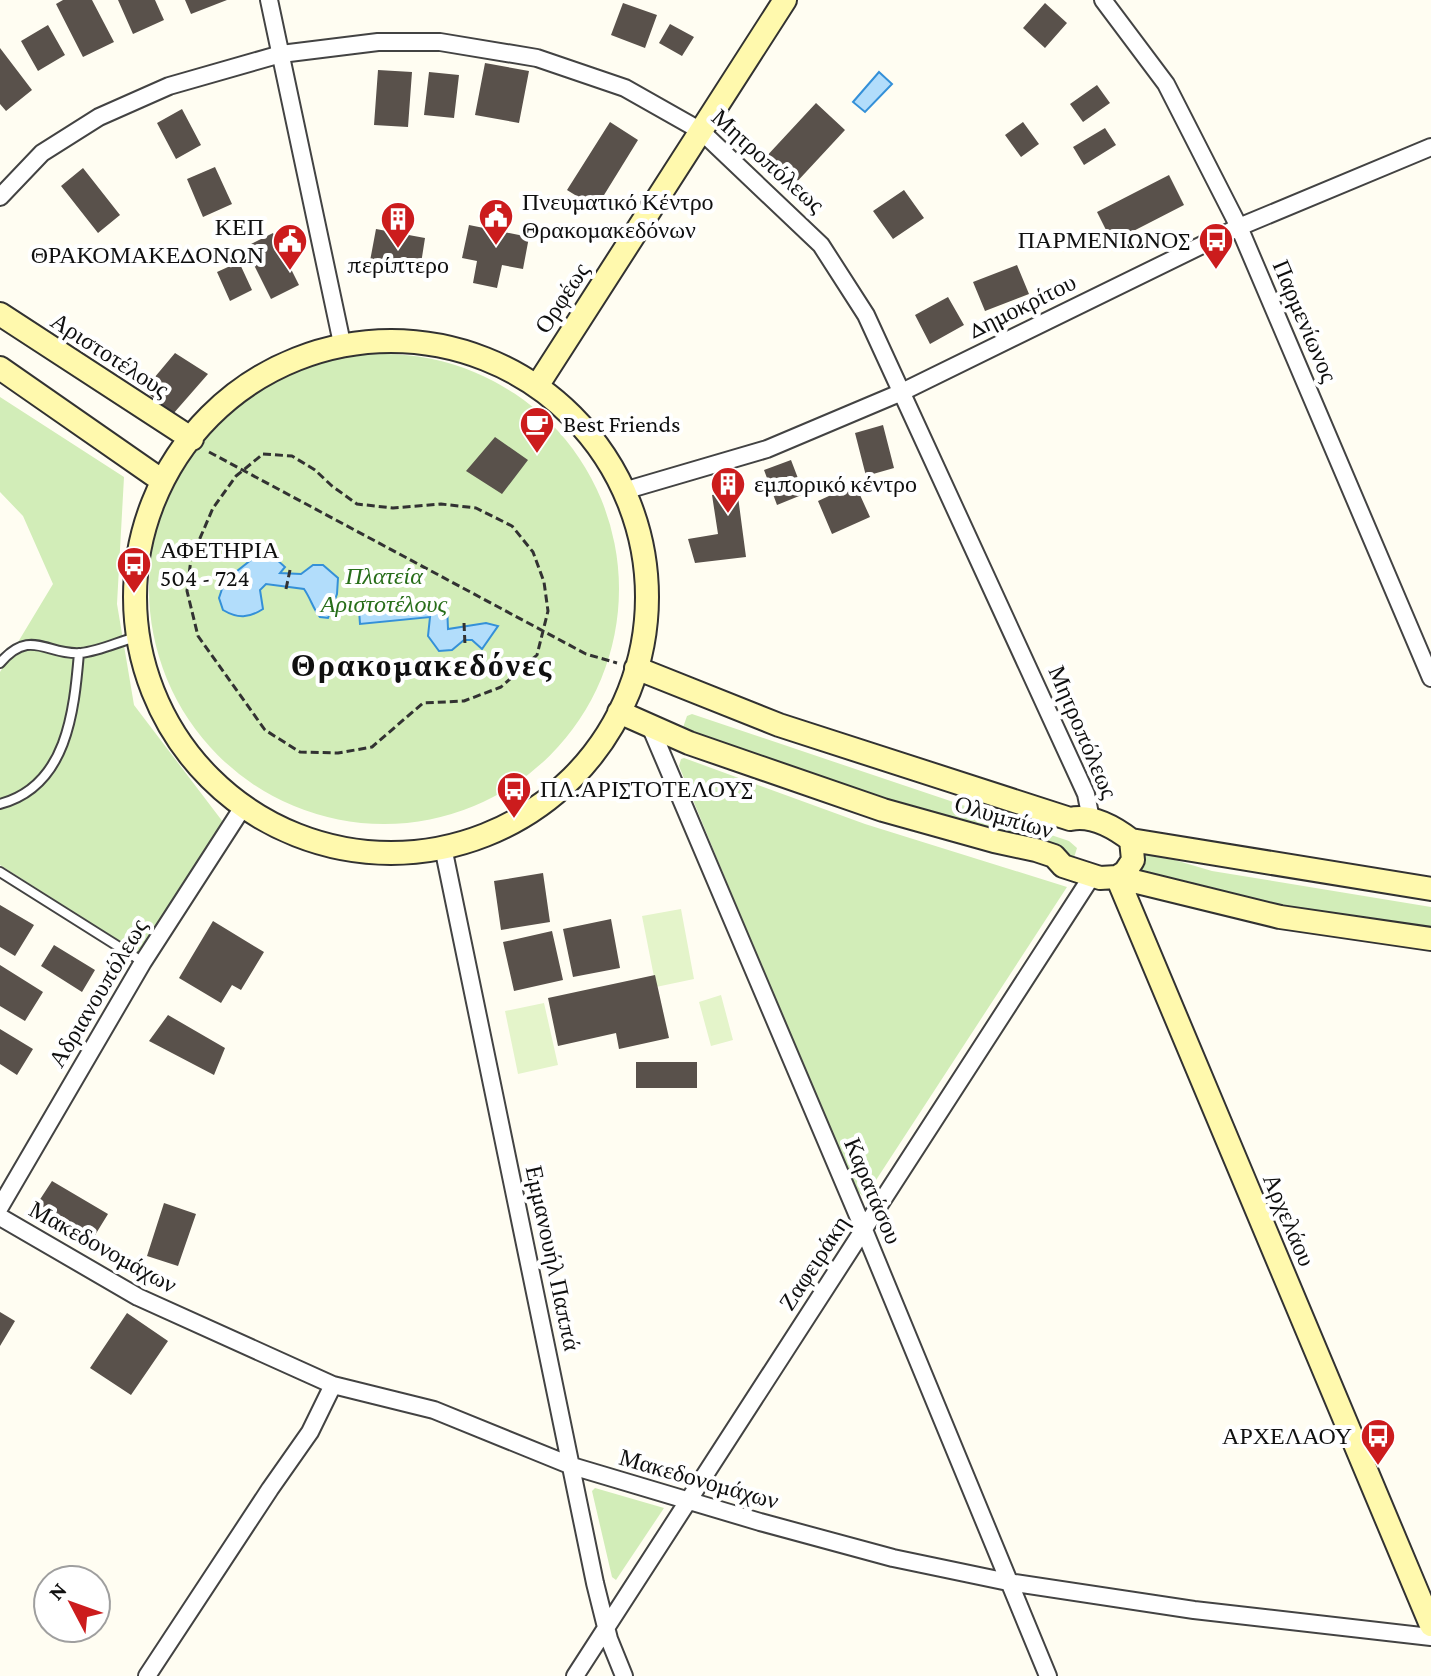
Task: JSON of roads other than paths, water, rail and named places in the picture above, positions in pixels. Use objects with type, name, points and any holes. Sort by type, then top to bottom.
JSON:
[{"type":"street","points":[[269,0],[343,348]]},
{"type":"street","name":"Ορφέως","points":[[539,383],[785,0]]},
{"type":"street","name":"Παρμενίωνος","points":[[1103,0],[1166,84],[1239,227],[1431,678]]},
{"type":"street","name":"Μητροπόλεως","points":[[0,197],[42,153],[99,117],[169,86],[281,54],[378,42],[440,42],[537,58],[625,88],[701,131],[821,245],[866,315],[1086,794],[1081,819],[1062,825],[1055,836],[1054,856]]},
{"type":"street","name":"Δημοκρίτου","points":[[627,490],[767,449],[902,392],[1239,227],[1431,147]]},
{"type":"street","name":"Αριστοτέλους","points":[[0,314],[200,445]]},
{"type":"street","points":[[343,348],[410,348],[468,354],[539,383],[571,405],[604,446],[637,513],[646,553],[648,615],[636,668],[619,712],[575,774],[514,820],[443,847],[410,851],[343,848],[287,829],[243,807],[202,775],[162,722],[138,663],[134,595],[144,504],[161,480],[261,382],[287,367],[343,348]]},
{"type":"street","points":[[0,368],[161,480]]},
{"type":"street","name":"Ολυμπίων","points":[[636,668],[779,725],[1081,819],[1107,824],[1131,840],[1431,889]]},
{"type":"street","name":"Ολυμπίων","points":[[619,712],[737,761],[883,810],[1054,856],[1063,866],[1092,876],[1117,877],[1280,917],[1431,939]]},
{"type":"street","name":"Καρατάσου","points":[[650,726],[864,1230],[1048,1676]]},
{"type":"street","name":"Αδριανουπόλεως","points":[[0,1207],[143,962],[243,807]]},
{"type":"street","points":[[1117,877],[1133,860],[1131,840]]},
{"type":"street","name":"Εμμανουήλ Παππά","points":[[443,847],[606,1629],[624,1676]]},
{"type":"street","name":"Ζαφειράκη","points":[[575,1676],[1092,876]]},
{"type":"street","name":"Αρχελάου","points":[[1117,877],[1431,1625]]},
{"type":"street","name":"Μακεδονομάχων","points":[[0,1217],[138,1297],[333,1385],[434,1410],[572,1466],[688,1501],[893,1558],[1008,1582],[1194,1610],[1431,1637]]},
{"type":"street","points":[[147,1676],[310,1432],[333,1385]]},
{"type":"lane","points":[[0,663],[16,648],[25,646],[40,645],[79,653],[136,637]]},
{"type":"lane","points":[[0,804],[15,800],[31,790],[56,759],[71,721],[79,653]]},
{"type":"lane","points":[[0,872],[143,962]]},
{"type":"water","points":[[879,72],[892,84],[865,112],[853,102]]},
{"type":"water","points":[[265,549],[285,567],[280,573],[301,574],[313,565],[323,565],[338,578],[337,594],[328,618],[320,617],[304,589],[266,584],[260,590],[263,609],[243,616],[223,610],[219,598],[223,586],[233,584],[232,575]]},
{"type":"water","points":[[447,605],[448,629],[486,623],[498,626],[482,649],[472,640],[464,640],[452,650],[439,651],[428,636],[430,617],[360,624],[359,610],[422,612]]},
{"type":"place","name":"Πνευματικό Κέντρο Θρακομακεδόνων","points":[[496,247]]},
{"type":"place","name":"περίπτερο","points":[[398,250]]},
{"type":"place","name":"ΠΑΡΜΕΝΙΩΝΟΣ","points":[[1216,271]]},
{"type":"place","name":"ΚΕΠ ΘΡΑΚΟΜΑΚΕΔΟΝΩΝ","points":[[290,272]]},
{"type":"place","name":"Best Friends","points":[[537,455]]},
{"type":"place","name":"εμπορικό κέντρο","points":[[728,515]]},
{"type":"place","name":"ΑΦΕΤΗΡΙΑ 504 - 724","points":[[134,595]]},
{"type":"place","name":"ΠΛ.ΑΡΙΣΤΟΤΕΛΟΥΣ","points":[[514,820]]},
{"type":"place","name":"ΑΡΧΕΛΑΟΥ","points":[[1378,1467]]},
{"type":"district","name":"Θρακομακεδόνες","points":[[422,665]]},
{"type":"park label","name":"Πλατεία Αριστοτέλους","points":[[384,590]]}]
